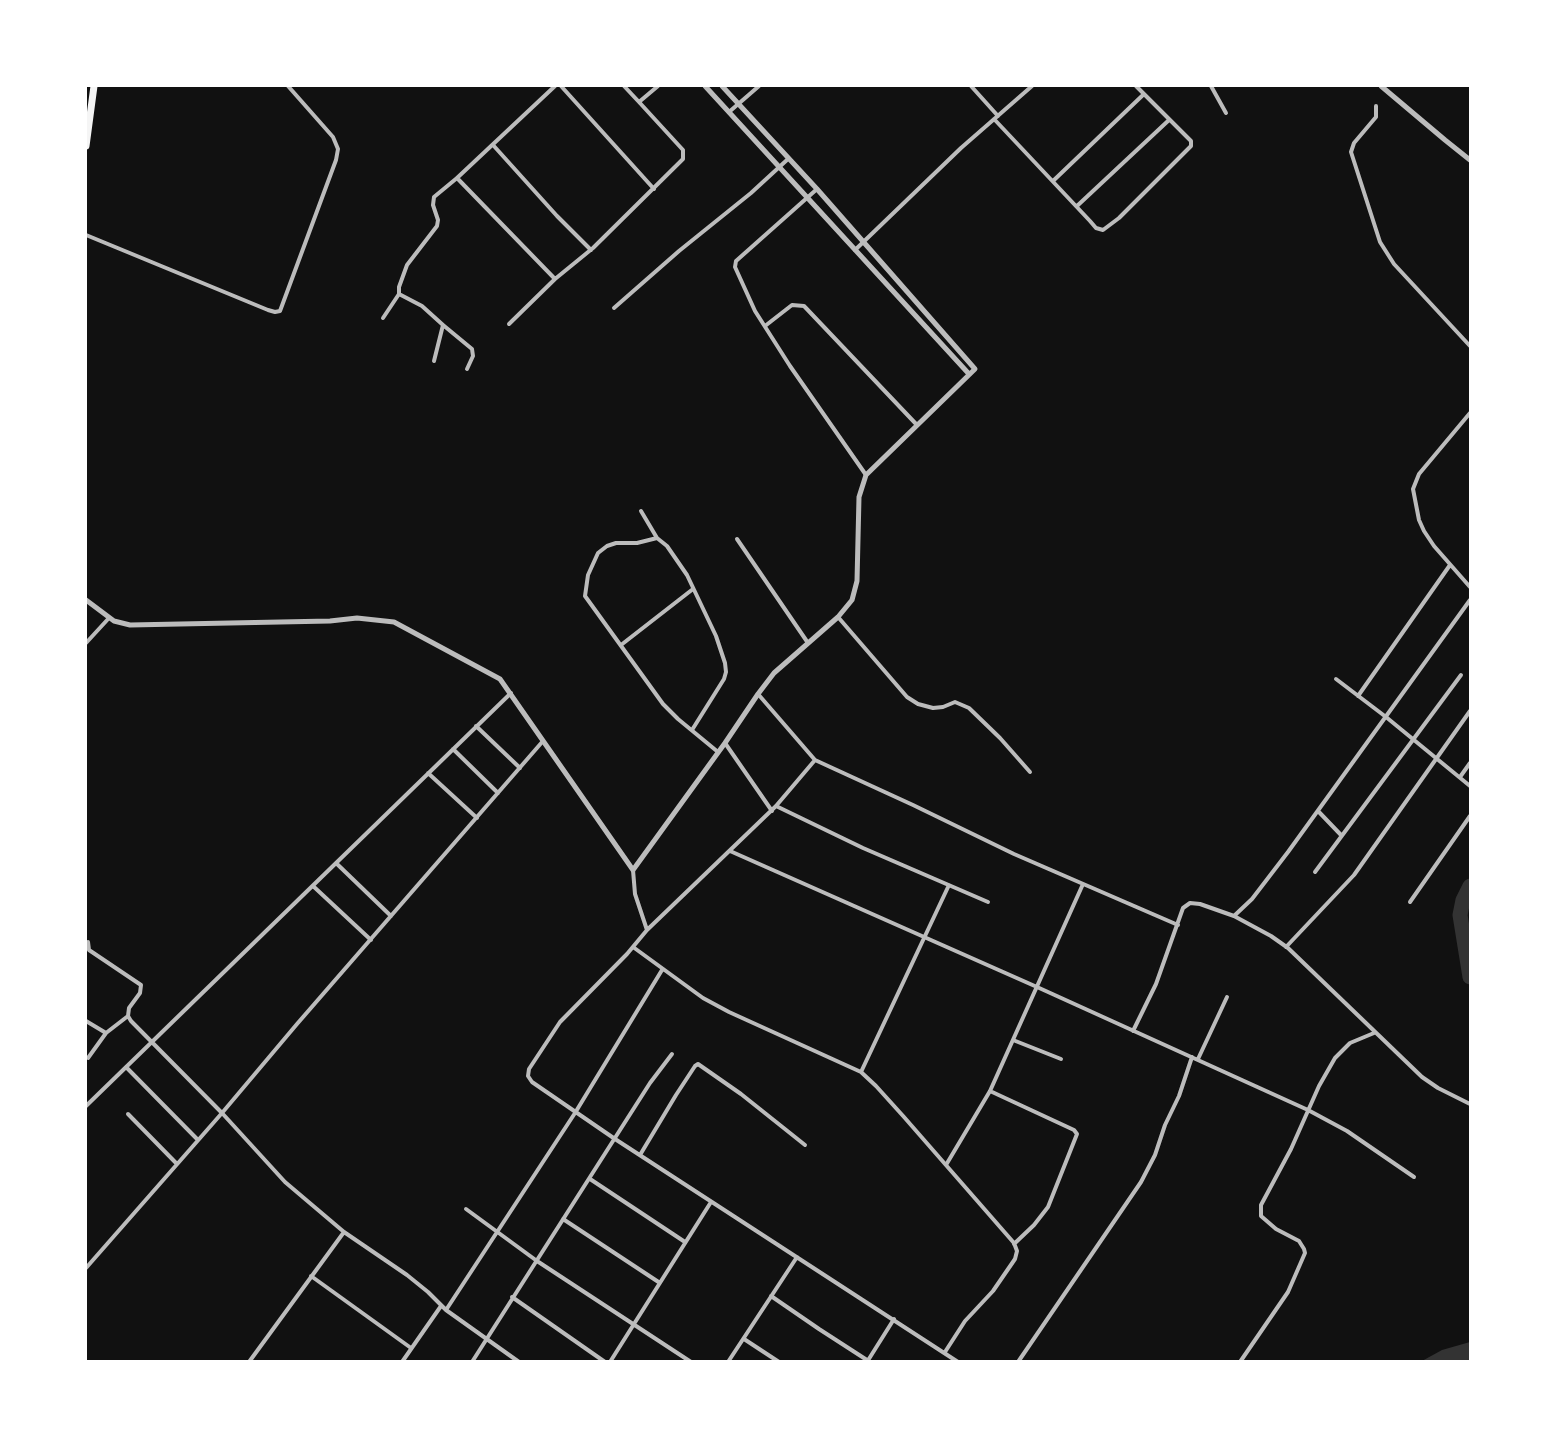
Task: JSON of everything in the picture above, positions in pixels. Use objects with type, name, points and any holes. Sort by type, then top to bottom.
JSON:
[{"type":"main road","points":[[86,146],[94,86]]},
{"type":"street","points":[[86,235],[268,310],[275,312],[280,310],[336,160],[338,149],[333,137],[288,86]]},
{"type":"street","points":[[383,318],[399,294],[401,277],[407,265],[437,226],[438,220],[433,205],[434,197],[555,86]]},
{"type":"street","points":[[561,86],[654,189]]},
{"type":"street","points":[[510,324],[555,279],[591,250],[681,161],[683,150],[624,86]]},
{"type":"street","points":[[639,102],[658,86]]},
{"type":"street","points":[[705,86],[969,374]]},
{"type":"street","points":[[633,870],[774,673],[838,617],[852,600],[856,592],[858,572],[859,504],[862,483],[866,475],[975,369],[818,189],[722,86]]},
{"type":"street","points":[[729,112],[759,86]]},
{"type":"street","points":[[971,86],[1096,228],[1103,230],[1113,223],[1191,146],[1191,141],[1136,86]]},
{"type":"street","points":[[854,250],[1032,86]]},
{"type":"street","points":[[1211,86],[1226,113]]},
{"type":"street","points":[[1381,86],[1470,160]]},
{"type":"street","points":[[1053,181],[1144,94]]},
{"type":"street","points":[[1376,106],[1376,117],[1353,143],[1351,152],[1380,242],[1394,264],[1470,346]]},
{"type":"street","points":[[1077,206],[1169,120]]},
{"type":"street","points":[[493,145],[591,250]]},
{"type":"street","points":[[614,308],[788,159]]},
{"type":"street","points":[[457,178],[555,279]]},
{"type":"street","points":[[818,189],[735,264],[736,271],[755,311],[818,408],[866,475]]},
{"type":"street","points":[[399,294],[422,306],[472,349],[473,356],[467,369]]},
{"type":"street","points":[[765,326],[792,305],[804,306],[917,425]]},
{"type":"street","points":[[434,362],[443,325]]},
{"type":"street","points":[[1470,413],[1414,482],[1415,502],[1424,531],[1470,587]]},
{"type":"street","points":[[642,511],[657,538],[667,546],[687,575],[722,651],[726,672],[692,730]]},
{"type":"street","points":[[657,538],[638,543],[616,543],[598,553],[591,565],[585,587],[587,600],[663,704],[718,752]]},
{"type":"street","points":[[738,539],[808,643]]},
{"type":"street","points":[[1358,696],[1450,564]]},
{"type":"street","points":[[621,645],[693,588]]},
{"type":"street","points":[[86,600],[109,618],[130,625],[386,619],[492,673],[511,692],[633,870],[635,894],[647,930]]},
{"type":"street","points":[[1234,916],[1265,882],[1470,600]]},
{"type":"street","points":[[838,617],[907,697],[933,708],[955,702],[969,708],[1030,772]]},
{"type":"street","points":[[86,643],[109,618]]},
{"type":"street","points":[[1315,872],[1461,675]]},
{"type":"street","points":[[1336,679],[1413,738],[1470,786]]},
{"type":"street","points":[[86,1106],[511,692]]},
{"type":"street","points":[[758,694],[815,760],[1014,854],[1178,925]]},
{"type":"street","points":[[1286,947],[1354,875],[1470,711]]},
{"type":"street","points":[[476,726],[520,768]]},
{"type":"street","points":[[86,1268],[543,741]]},
{"type":"street","points":[[725,743],[772,811]]},
{"type":"street","points":[[453,749],[498,793]]},
{"type":"street","points":[[815,760],[772,811],[647,930],[560,1022],[529,1069],[528,1076],[532,1082],[575,1113],[958,1362]]},
{"type":"street","points":[[1460,777],[1470,763]]},
{"type":"street","points":[[428,773],[477,818]]},
{"type":"street","points":[[776,806],[824,830],[988,903]]},
{"type":"street","points":[[1318,811],[1341,835]]},
{"type":"street","points":[[1410,902],[1470,816]]},
{"type":"street","points":[[730,851],[1308,1110],[1347,1131],[1414,1177]]},
{"type":"street","points":[[336,863],[391,916]]},
{"type":"street","points":[[946,1165],[990,1091],[1083,884]]},
{"type":"street","points":[[861,1072],[949,885]]},
{"type":"street","points":[[314,886],[371,940]]},
{"type":"street","points":[[1133,1031],[1156,984],[1184,908],[1190,903],[1200,903],[1260,929],[1286,947],[1422,1077],[1470,1104]]},
{"type":"street","points":[[88,942],[89,950],[140,983],[141,990],[129,1008],[128,1016],[106,1033],[88,1058]]},
{"type":"street","points":[[633,947],[703,998],[861,1072],[876,1086],[1014,1244],[1017,1255],[999,1283],[965,1321],[945,1352]]},
{"type":"street","points":[[446,1310],[575,1113],[662,970]]},
{"type":"street","points":[[1198,1059],[1227,997]]},
{"type":"street","points":[[128,1016],[285,1182],[344,1232],[407,1275],[446,1310],[519,1362]]},
{"type":"street","points":[[86,1021],[106,1033]]},
{"type":"street","points":[[1240,1362],[1288,1292],[1304,1259],[1302,1244],[1270,1225],[1261,1216],[1260,1209],[1292,1149],[1319,1086],[1339,1053],[1350,1043],[1374,1033]]},
{"type":"street","points":[[1013,1041],[1061,1059]]},
{"type":"street","points":[[472,1362],[650,1083],[672,1054]]},
{"type":"street","points":[[1018,1362],[1071,1281],[1141,1182],[1155,1155],[1192,1057]]},
{"type":"street","points":[[640,1155],[681,1086],[694,1066],[698,1064],[733,1088],[805,1145]]},
{"type":"street","points":[[126,1067],[198,1140]]},
{"type":"street","points":[[990,1091],[1074,1130],[1077,1134],[1048,1207],[1034,1225],[1014,1244]]},
{"type":"street","points":[[128,1114],[177,1164]]},
{"type":"street","points":[[590,1179],[685,1242]]},
{"type":"street","points":[[610,1362],[711,1202]]},
{"type":"street","points":[[466,1209],[537,1261],[691,1362]]},
{"type":"street","points":[[563,1219],[660,1283]]},
{"type":"street","points":[[249,1362],[344,1232]]},
{"type":"street","points":[[728,1362],[797,1257]]},
{"type":"street","points":[[311,1276],[411,1348]]},
{"type":"street","points":[[771,1296],[868,1361],[894,1319]]},
{"type":"street","points":[[512,1297],[604,1362]]},
{"type":"street","points":[[402,1362],[441,1306]]},
{"type":"street","points":[[744,1339],[779,1362]]},
{"type":"shaded area","points":[[1470,1342],[1470,1361],[1422,1361],[1442,1350]]},
{"type":"waterway","points":[[1470,886],[1463,900],[1460,915],[1470,977]]}]
